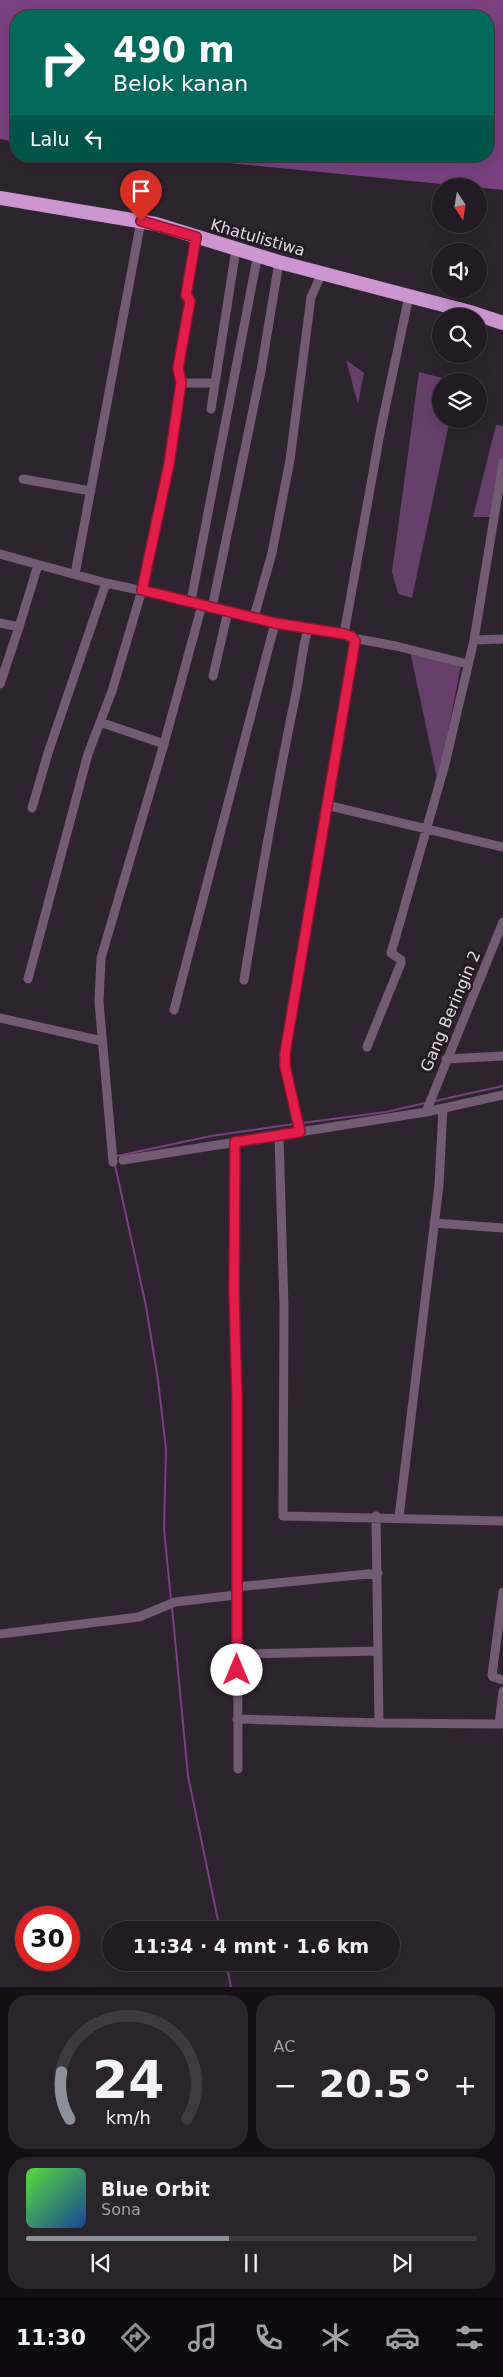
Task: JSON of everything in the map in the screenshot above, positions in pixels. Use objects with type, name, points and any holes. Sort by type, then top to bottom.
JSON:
[{"type":"highway","name":"Khatulistiwa","points":[[0,198],[141,221],[279,262],[470,312],[503,323]]},
{"type":"street","points":[[75,574],[141,221]]},
{"type":"street","points":[[28,979],[85,763],[112,691],[142,590],[169,464],[181,383],[178,368],[190,301],[186,295],[196,237]]},
{"type":"street","points":[[211,409],[236,249]]},
{"type":"street","points":[[191,601],[259,256]]},
{"type":"street","points":[[212,608],[261,371],[279,262]]},
{"type":"street","points":[[254,618],[275,539],[290,460],[311,297],[322,273]]},
{"type":"street","points":[[344,634],[381,428],[409,296]]},
{"type":"street","points":[[181,383],[214,382]]},
{"type":"street","points":[[367,1047],[401,963],[401,960],[391,953],[391,947],[400,922],[445,764],[474,640],[503,463]]},
{"type":"street","points":[[23,479],[91,491]]},
{"type":"street","points":[[0,554],[106,583],[191,601],[275,623],[344,634],[352,637],[355,641]]},
{"type":"street","points":[[0,684],[38,565]]},
{"type":"street","points":[[32,808],[48,753],[106,583]]},
{"type":"street","points":[[113,1162],[99,1002],[104,945],[164,744],[202,605]]},
{"type":"street","points":[[213,676],[228,611]]},
{"type":"street","points":[[0,623],[19,627]]},
{"type":"street","points":[[174,1010],[275,623]]},
{"type":"street","points":[[244,980],[284,750],[295,700],[302,650],[308,628]]},
{"type":"street","points":[[355,641],[358,639],[396,646],[468,664]]},
{"type":"street","points":[[474,640],[503,639]]},
{"type":"street","points":[[299,1126],[285,1066],[285,1053],[355,641]]},
{"type":"street","points":[[100,722],[164,744]]},
{"type":"street","points":[[326,806],[503,848]]},
{"type":"street","name":"Gang Beringin 2","points":[[428,1106],[503,922]]},
{"type":"street","points":[[0,1018],[102,1041]]},
{"type":"street","points":[[446,1058],[503,1056]]},
{"type":"street","points":[[123,1160],[279,1136],[299,1126],[428,1106],[443,1108],[503,1095]]},
{"type":"street","points":[[399,1517],[439,1185],[443,1108]]},
{"type":"street","points":[[279,1136],[284,1307],[283,1516],[376,1516],[503,1521]]},
{"type":"street","points":[[235,1142],[238,1769]]},
{"type":"street","points":[[434,1223],[503,1228]]},
{"type":"street","points":[[376,1516],[379,1723]]},
{"type":"street","points":[[0,1634],[139,1617],[172,1604],[236,1591],[378,1572]]},
{"type":"street","points":[[503,1592],[492,1674],[493,1678],[503,1680]]},
{"type":"street","points":[[237,1654],[378,1651]]},
{"type":"street","points":[[237,1719],[501,1724],[503,1692]]},
{"type":"shaded area","points":[[0,0],[503,0],[503,190],[488,189],[488,178],[432,178],[432,183],[219,162],[494,162],[494,10],[10,10],[10,141],[0,139]]},
{"type":"shaded area","points":[[346,360],[364,373],[358,404]]},
{"type":"shaded area","points":[[419,372],[432,375],[432,428],[448,428],[412,598],[398,594],[392,572]]},
{"type":"shaded area","points":[[496,425],[503,426],[503,460],[492,517],[473,517]]},
{"type":"shaded area","points":[[409,646],[462,660],[438,783]]},
{"type":"waterway","points":[[435,1101],[503,1086]]},
{"type":"waterway","points":[[302,1123],[386,1112],[425,1103]]},
{"type":"waterway","points":[[116,1158],[117,1156],[211,1136],[294,1124]]},
{"type":"waterway","points":[[115,1165],[146,1306],[158,1380],[166,1449],[164,1529],[171,1600]]},
{"type":"waterway","points":[[172,1607],[188,1776],[218,1921]]},
{"type":"waterway","points":[[228,1971],[231,1987]]},
{"type":"route","points":[[141,221],[196,237],[186,295],[190,301],[178,368],[181,383],[169,464],[142,590],[275,623],[344,634],[354,638],[355,641],[285,1053],[287,1078],[300,1132],[235,1142],[234,1293],[237,1400],[237,1670]]}]
